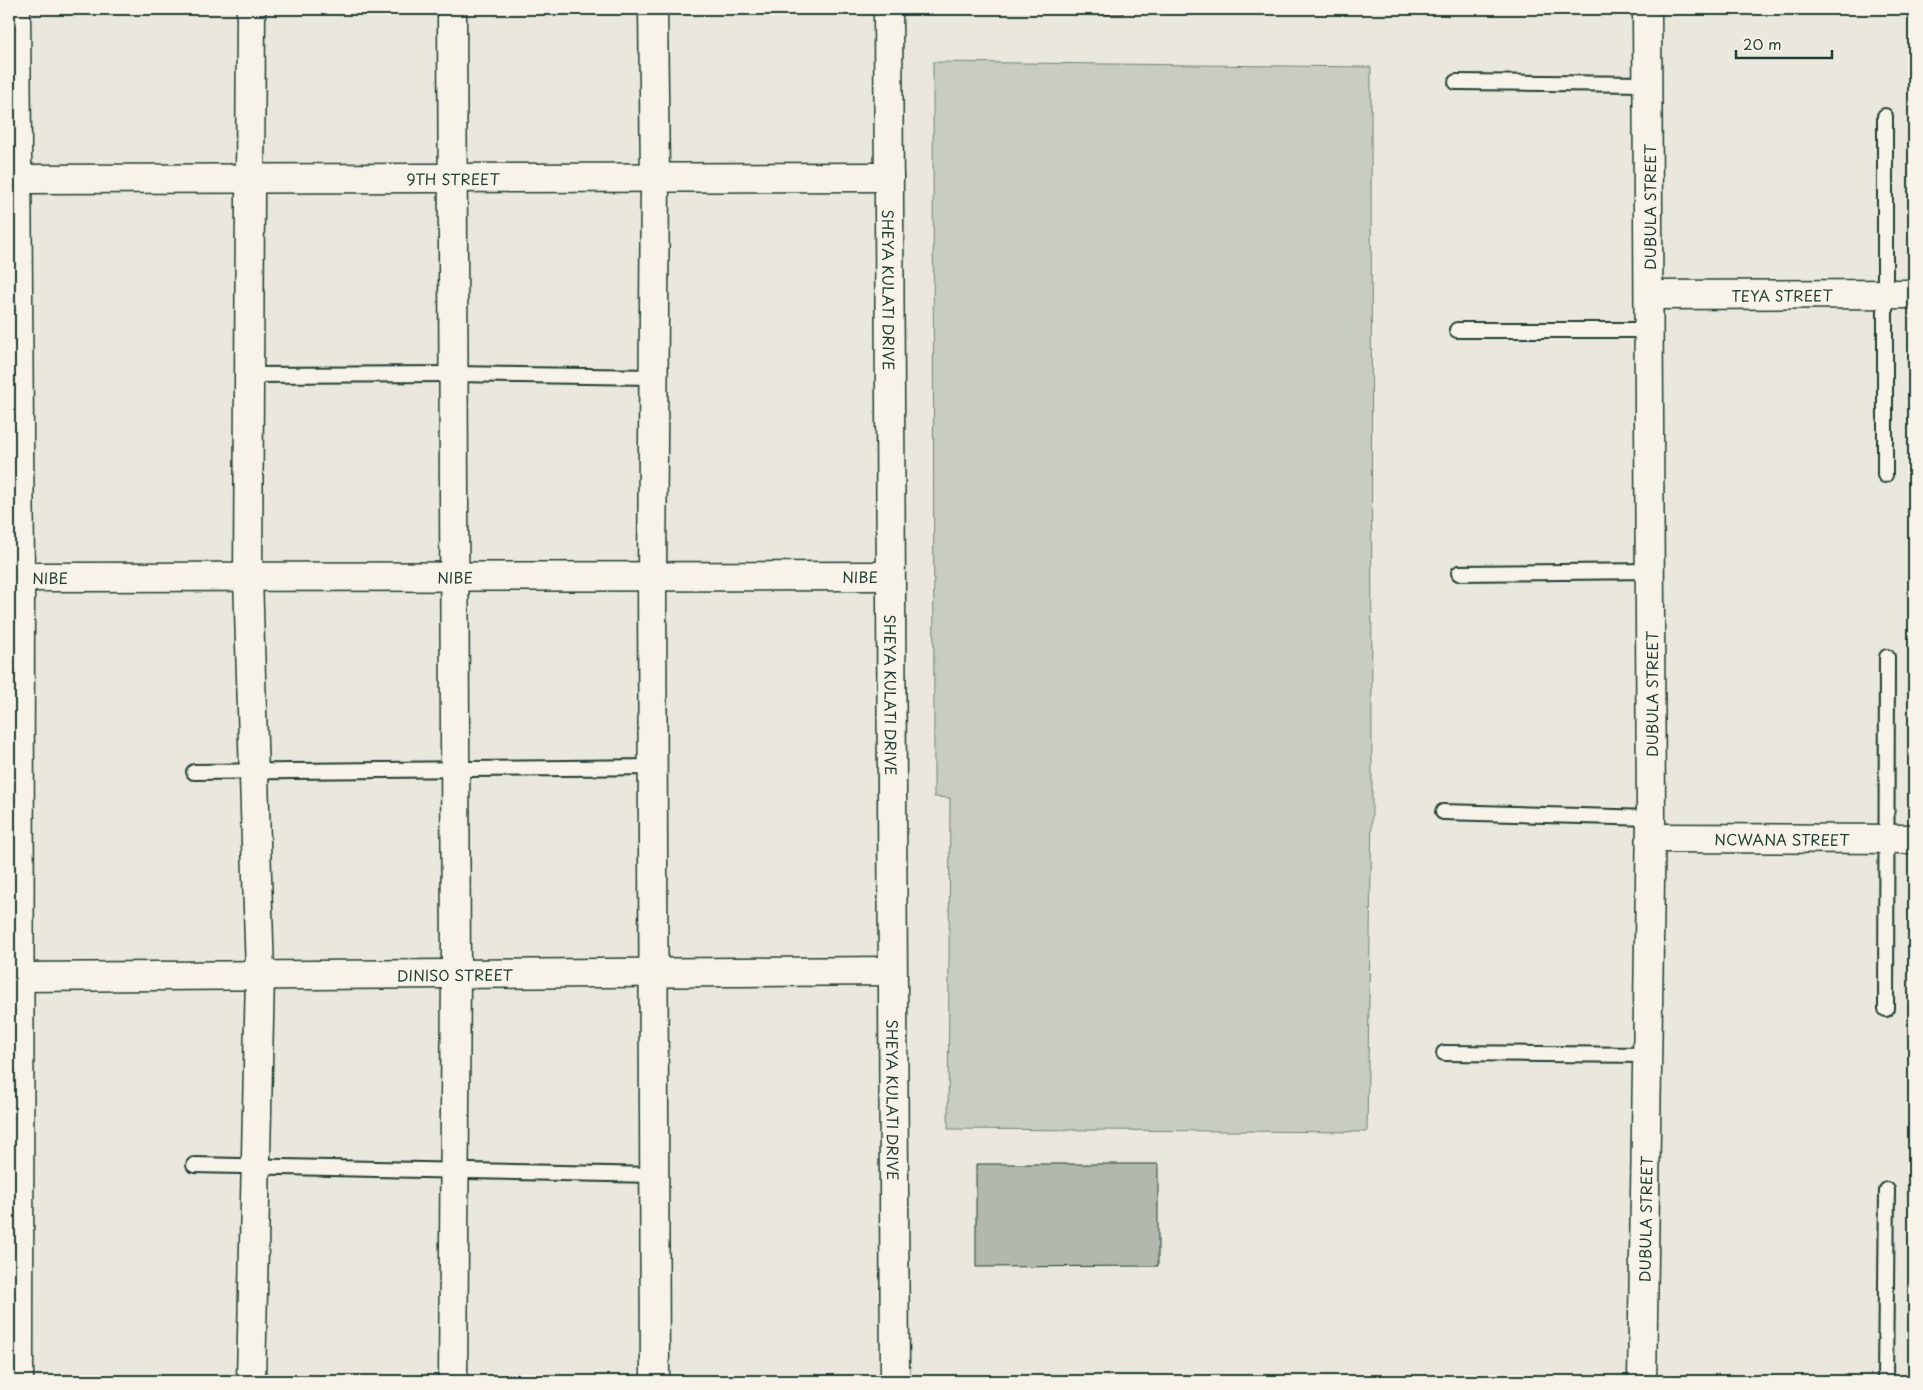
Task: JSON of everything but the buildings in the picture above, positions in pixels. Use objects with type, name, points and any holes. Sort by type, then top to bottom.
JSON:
[{"type":"street","points":[[16,9],[13,149],[17,178],[14,381],[20,577],[14,624],[14,923],[20,977],[14,1139],[19,1381]]},
{"type":"street","points":[[250,9],[251,178],[248,577],[260,975],[251,1381]]},
{"type":"street","points":[[452,9],[456,974],[453,1381]]},
{"type":"street","points":[[652,9],[654,178],[652,576],[655,973],[655,1381]]},
{"type":"street","name":"SHEYA KULATI DRIVE","points":[[888,9],[895,1381]]},
{"type":"street","name":"DUBULA STREET","points":[[1642,1381],[1651,828],[1650,295],[1647,9]]},
{"type":"street","name":"9TH STREET","points":[[17,178],[889,177]]},
{"type":"street","name":"TEYA STREET","points":[[1650,295],[1914,294]]},
{"type":"street","name":"NIBE","points":[[20,577],[890,576]]},
{"type":"street","name":"NCWANA STREET","points":[[1651,828],[1914,839]]},
{"type":"street","name":"DINISO STREET","points":[[20,977],[892,971]]},
{"type":"lane","points":[[1456,82],[1648,84]]},
{"type":"lane","points":[[1885,116],[1887,294],[1885,474]]},
{"type":"lane","points":[[1457,330],[1650,330]]},
{"type":"lane","points":[[250,375],[453,374],[653,377]]},
{"type":"lane","points":[[1459,573],[1650,571]]},
{"type":"lane","points":[[1886,1009],[1887,657]]},
{"type":"lane","points":[[194,772],[653,767]]},
{"type":"lane","points":[[1443,812],[1651,828]]},
{"type":"lane","points":[[1444,1053],[1648,1055]]},
{"type":"lane","points":[[194,1165],[655,1175]]},
{"type":"lane","points":[[1885,1381],[1887,1190]]},
{"type":"shaded area","points":[[933,62],[1371,67],[1372,808],[1367,1132],[948,1129],[950,798],[934,797]]}]
